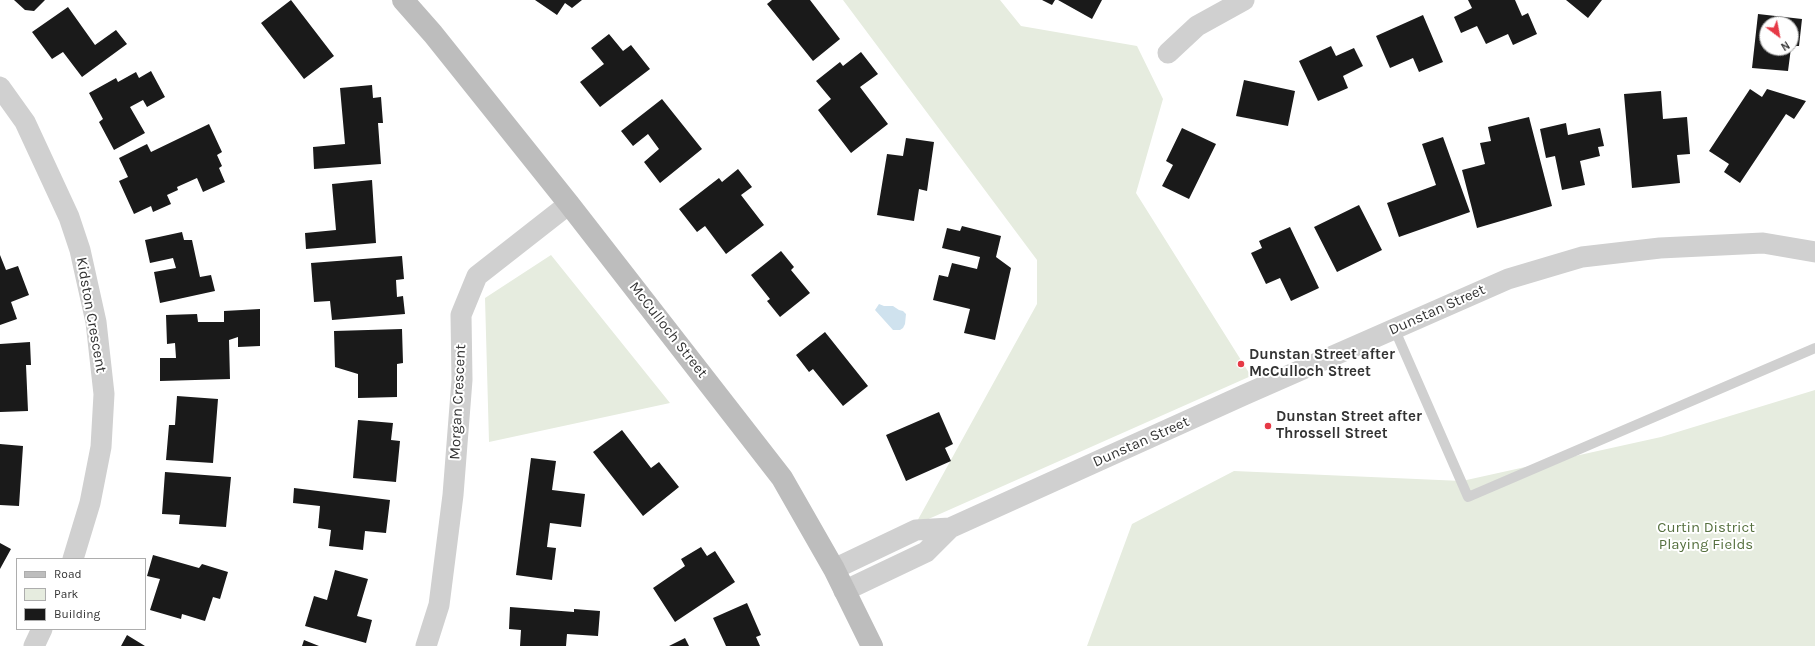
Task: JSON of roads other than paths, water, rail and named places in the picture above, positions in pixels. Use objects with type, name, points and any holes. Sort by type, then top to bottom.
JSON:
[{"type":"main road","name":"McCulloch Street","points":[[403,0],[433,34],[569,204],[782,478],[834,570],[872,646]]},
{"type":"main road","name":"McCulloch Street","points":[[411,0],[433,34]]},
{"type":"street","points":[[1168,53],[1197,26],[1244,0]]},
{"type":"street","name":"Kidston Crescent","points":[[0,87],[24,122],[69,217],[80,250],[96,322],[104,394],[100,447],[90,504],[73,558]]},
{"type":"street","name":"Morgan Crescent","points":[[426,646],[439,605],[453,494],[462,380],[461,315],[477,276],[569,204]]},
{"type":"street","name":"Dunstan Street","points":[[844,591],[926,552],[950,528],[1394,328],[1508,279],[1582,258],[1660,248],[1763,243],[1815,252]]},
{"type":"street","name":"Dunstan Street","points":[[834,570],[916,530],[950,528]]},
{"type":"street","points":[[34,646],[42,630]]},
{"type":"lane","points":[[1394,328],[1468,497],[1815,348]]},
{"type":"water","points":[[879,304],[884,306],[893,306],[906,314],[903,328],[900,330],[893,330],[875,310]]},
{"type":"place","name":"Dunstan Street after McCulloch Street","points":[[1241,364]]},
{"type":"place","name":"Dunstan Street after Throssell Street","points":[[1268,426]]},
{"type":"park label","name":"Curtin District Playing Fields","points":[[1706,536]]}]
